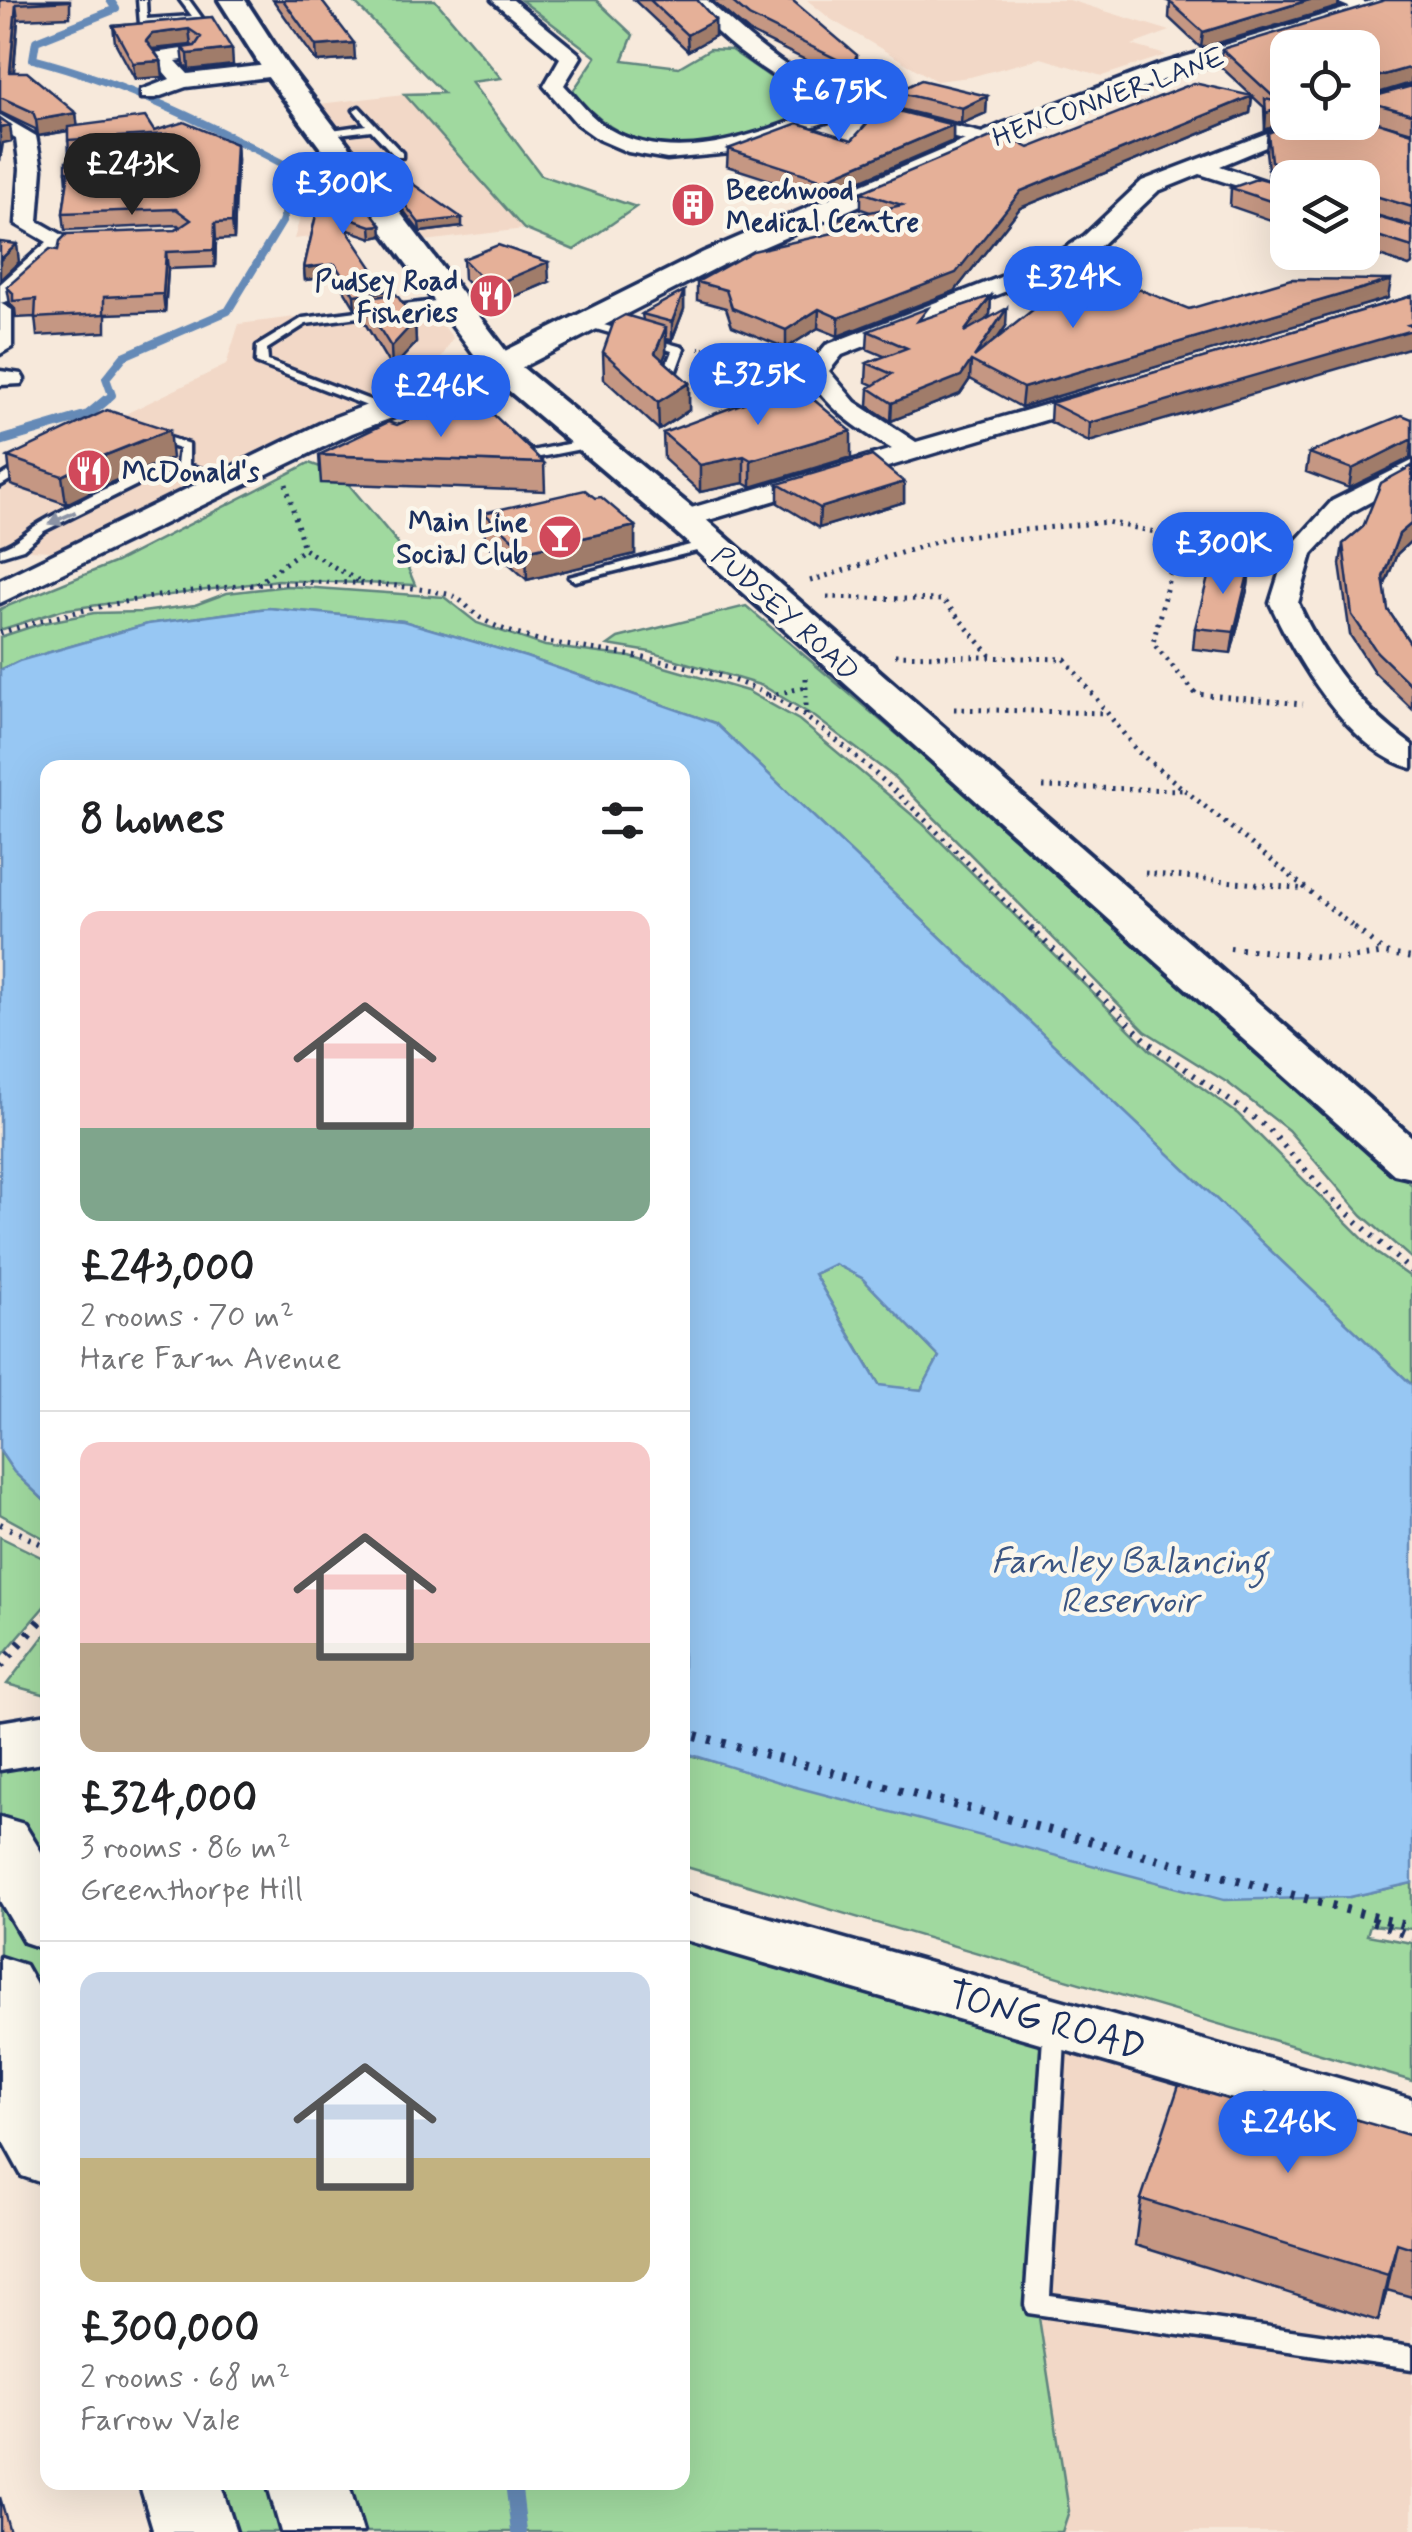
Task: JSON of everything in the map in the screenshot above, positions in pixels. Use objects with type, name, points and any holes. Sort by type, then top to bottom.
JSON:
[{"type":"highway","points":[[0,1746],[40,1737]]},
{"type":"highway","points":[[0,1842],[40,1909]]},
{"type":"highway","points":[[0,1985],[40,2060]]},
{"type":"highway","points":[[0,2069],[40,2140]]},
{"type":"highway","points":[[182,2490],[196,2532]]},
{"type":"highway","points":[[309,2490],[322,2532]]},
{"type":"main road","name":"PUDSEY ROAD","points":[[232,0],[277,70],[500,366],[696,532],[1412,1163]]},
{"type":"street","points":[[501,0],[571,57],[554,86],[606,135],[640,146],[691,155],[752,141],[854,106]]},
{"type":"street","points":[[696,0],[743,44],[785,74],[854,106],[987,140]]},
{"type":"street","points":[[1341,0],[1368,9]]},
{"type":"street","name":"HENCONNER LANE","points":[[0,592],[231,480],[304,451],[384,409],[500,366],[714,258],[987,140],[1167,70],[1399,0]]},
{"type":"street","points":[[183,81],[154,58],[190,54]]},
{"type":"street","points":[[148,94],[183,81],[277,70]]},
{"type":"street","points":[[0,120],[26,136],[41,168],[27,224],[72,240],[0,296]]},
{"type":"street","points":[[914,452],[858,418],[824,387],[817,370],[834,350],[1060,262],[1092,241],[1150,186],[1270,139]]},
{"type":"street","points":[[1197,166],[1270,190]]},
{"type":"street","points":[[0,310],[0,347]]},
{"type":"street","points":[[696,532],[914,452],[1117,391]]},
{"type":"street","points":[[1412,470],[1341,507],[1299,552],[1284,602],[1307,656],[1362,724],[1412,758]]},
{"type":"street","points":[[0,1719],[40,1732]]},
{"type":"street","name":"TONG ROAD","points":[[690,1918],[1412,2125]]},
{"type":"lane","points":[[142,0],[143,22],[198,18],[184,0]]},
{"type":"lane","points":[[359,110],[398,154]]},
{"type":"lane","points":[[325,134],[373,128]]},
{"type":"lane","points":[[384,409],[262,362],[260,348],[303,322],[451,302]]},
{"type":"lane","points":[[586,323],[678,350],[668,376],[680,393]]},
{"type":"lane","points":[[131,429],[185,448],[185,462]]},
{"type":"lane","points":[[507,436],[530,456],[592,443]]},
{"type":"lane","points":[[0,482],[41,458]]},
{"type":"lane","points":[[0,552],[19,546],[40,528],[149,474],[185,462],[231,480]]},
{"type":"lane","points":[[575,576],[696,532]]},
{"type":"lane","points":[[1055,2022],[1037,2305],[1412,2358]]},
{"type":"path","points":[[678,350],[834,350]]},
{"type":"path","points":[[304,451],[304,549]]},
{"type":"path","points":[[765,594],[952,537],[1107,522],[1296,561]]},
{"type":"path","points":[[1213,544],[1171,568],[1153,643],[1196,694],[1350,708]]},
{"type":"path","points":[[304,549],[361,582]]},
{"type":"path","points":[[253,586],[304,549]]},
{"type":"path","points":[[0,633],[59,614],[253,586],[361,582],[453,595],[483,620],[543,641],[633,654],[739,684],[767,696],[806,717],[923,818],[1149,1042],[1268,1127],[1328,1195],[1412,1272]]},
{"type":"path","points":[[765,594],[943,600],[992,658]]},
{"type":"path","points":[[831,654],[1065,659],[1138,752],[1385,953]]},
{"type":"path","points":[[767,696],[806,687]]},
{"type":"path","points":[[892,708],[1107,713]]},
{"type":"path","points":[[982,786],[1184,790]]},
{"type":"path","points":[[1074,866],[1306,888]]},
{"type":"path","points":[[1212,947],[1343,958],[1385,953],[1412,958]]},
{"type":"path","points":[[0,1524],[40,1543]]},
{"type":"path","points":[[0,1666],[40,1622]]},
{"type":"path","points":[[690,1734],[1412,1927]]},
{"type":"path","points":[[1353,1913],[1412,1936]]},
{"type":"shaded area","points":[[807,0],[1069,0],[1170,31],[1132,45],[1166,55],[1102,76],[1041,58],[970,77],[936,81],[832,20]]},
{"type":"shaded area","points":[[404,94],[524,229],[425,241],[319,104]]},
{"type":"shaded area","points":[[315,155],[369,230],[294,239],[309,186],[293,158]]},
{"type":"shaded area","points":[[424,301],[453,338],[442,357],[420,373],[53,551],[0,549],[0,475],[226,365],[239,324]]},
{"type":"shaded area","points":[[1055,2023],[1412,2125],[1412,2532],[1062,2532],[1069,2511],[1037,2305]]},
{"type":"green space","points":[[352,0],[435,0],[501,78],[471,82],[541,175],[636,207],[574,250],[524,229],[404,94],[443,93]]},
{"type":"green space","points":[[521,0],[596,0],[633,35],[623,60],[679,67],[710,49],[731,50],[770,77],[817,99],[803,115],[789,123],[727,142],[677,147],[632,138],[592,112],[573,91],[596,57]]},
{"type":"green space","points":[[309,463],[340,474],[397,542],[415,585],[278,580],[62,610],[0,630],[0,609],[116,562]]},
{"type":"green space","points":[[287,586],[444,597],[477,623],[545,646],[630,657],[747,691],[799,720],[923,824],[1150,1050],[1238,1114],[1378,1254],[1412,1278],[1412,1385],[715,723],[526,657],[403,621],[268,608],[148,624],[0,670],[0,637],[43,623],[94,613],[195,605],[227,593]]},
{"type":"green space","points":[[746,606],[945,775],[1412,1185],[1412,1259],[1362,1215],[1288,1130],[1228,1083],[1145,1031],[894,777],[815,717],[763,686],[650,652],[608,645],[618,638]]},
{"type":"green space","points":[[835,1264],[862,1278],[939,1357],[921,1390],[880,1386],[814,1274]]},
{"type":"green space","points":[[0,1451],[14,1472],[40,1496],[40,1536],[0,1514]]},
{"type":"green space","points":[[0,1537],[40,1557],[40,1611],[0,1658]]},
{"type":"green space","points":[[40,1641],[40,1693],[7,1684]]},
{"type":"green space","points":[[0,1719],[40,1730],[40,2141],[0,2069]]},
{"type":"green space","points":[[690,1755],[1055,1854],[1350,1897],[1412,1883],[1412,1929],[1370,1925],[1367,1935],[1412,1943],[1412,2081],[690,1868]]},
{"type":"green space","points":[[690,1918],[1055,2023],[1037,2305],[1069,2511],[1062,2532],[195,2532],[181,2490],[690,2490]]},
{"type":"water","name":"Farnley Balancing Reservoir","points":[[268,608],[403,621],[526,657],[715,723],[1412,1385],[1412,1883],[1350,1897],[1224,1900],[792,1786],[690,1754],[690,760],[40,760],[40,1496],[14,1472],[0,1451],[0,670],[148,624]],"holes":[[[835,1264],[862,1278],[939,1357],[921,1390],[879,1385],[814,1274]]]},
{"type":"building","points":[[0,0],[68,0],[16,4],[10,72],[27,72],[76,113],[36,120],[33,112],[0,97]]},
{"type":"building","points":[[283,0],[321,0],[354,43],[316,46]]},
{"type":"building","points":[[650,0],[697,0],[715,20],[687,35]]},
{"type":"building","points":[[730,0],[792,0],[857,55],[851,66],[749,16]]},
{"type":"building","points":[[1309,0],[1203,32],[1170,2]]},
{"type":"building","points":[[1385,0],[1412,0],[1412,67],[1380,76],[1380,30],[1285,30]]},
{"type":"building","points":[[212,17],[232,49],[188,54],[182,48],[195,46],[201,37],[189,29],[152,34],[146,41],[161,61],[133,63],[113,26]]},
{"type":"building","points":[[1270,35],[1270,94],[1222,49]]},
{"type":"building","points":[[921,80],[987,96],[962,108],[896,92]]},
{"type":"building","points":[[1194,83],[1252,96],[1021,191],[956,273],[839,318],[819,309],[786,330],[732,308],[726,290],[697,282],[753,251],[851,229],[834,220],[902,205],[861,192],[1000,133],[1029,148]]},
{"type":"building","points":[[1412,86],[1412,114],[1380,105],[1380,95]]},
{"type":"building","points":[[882,107],[953,125],[823,180],[728,149],[798,123],[852,140]]},
{"type":"building","points":[[145,117],[154,131],[184,122],[236,144],[232,222],[215,223],[214,250],[166,252],[163,294],[104,297],[104,314],[35,318],[36,299],[13,301],[13,293],[7,287],[50,249],[58,250],[67,234],[176,230],[191,220],[176,209],[63,213],[69,171],[66,161],[168,154],[182,145],[167,134],[68,140],[68,127]]},
{"type":"building","points":[[1380,123],[1412,133],[1412,207],[1380,197],[1380,160],[1271,160],[1268,133],[1270,140],[1380,140]]},
{"type":"building","points":[[397,173],[462,218],[419,223],[382,175]]},
{"type":"building","points":[[345,177],[381,225],[371,226],[336,214],[388,291],[354,295],[335,264],[304,268],[324,180]]},
{"type":"building","points":[[1259,178],[1270,181],[1270,201],[1231,188]]},
{"type":"building","points":[[1380,218],[1412,227],[1412,247],[1380,237]]},
{"type":"building","points":[[0,242],[17,244],[0,260]]},
{"type":"building","points":[[498,245],[548,262],[504,281],[486,283],[463,259]]},
{"type":"building","points":[[1085,268],[1189,309],[1291,279],[1391,280],[1023,388],[971,361],[961,376],[892,403],[869,388],[892,374],[867,363],[907,348],[868,331],[928,308],[918,321],[991,296],[964,332],[1007,308],[974,357]]},
{"type":"building","points":[[684,291],[672,322],[642,314]]},
{"type":"building","points":[[396,294],[415,321],[391,347],[361,299]]},
{"type":"building","points":[[1412,296],[1412,324],[1408,325],[1412,330],[1090,423],[1051,403]]},
{"type":"building","points":[[625,315],[666,327],[655,353],[689,383],[658,402],[603,352],[614,321]]},
{"type":"building","points":[[795,384],[851,431],[751,460],[744,456],[700,465],[663,433]]},
{"type":"building","points":[[107,410],[169,430],[62,476],[8,457]]},
{"type":"building","points":[[425,412],[494,415],[544,463],[319,455],[388,422],[397,425]]},
{"type":"building","points":[[1402,415],[1412,419],[1412,439],[1352,469],[1309,453]]},
{"type":"building","points":[[872,456],[904,482],[820,508],[778,484]]},
{"type":"building","points":[[1412,466],[1412,523],[1399,534],[1383,577],[1388,610],[1412,646],[1412,686],[1377,652],[1352,615],[1343,544],[1363,527],[1381,483]]},
{"type":"building","points":[[585,490],[595,498],[601,497],[635,526],[526,551],[484,513]]},
{"type":"building","points":[[1212,562],[1250,566],[1234,632],[1195,628]]},
{"type":"building","points":[[1179,2085],[1261,2109],[1266,2093],[1412,2136],[1412,2248],[1397,2243],[1388,2275],[1141,2199]]},
{"type":"building","points":[[0,2497],[10,2532],[0,2532]]},
{"type":"waterway","points":[[103,403],[112,395],[106,378],[124,356],[228,311],[282,222],[293,187],[289,167],[227,135],[132,92],[33,59],[36,41],[116,9],[110,0]]},
{"type":"waterway","points":[[0,441],[88,415],[106,400]]},
{"type":"waterway","points":[[514,2490],[519,2532]]},
{"type":"place","name":"Beechwood Medical Centre","points":[[693,205]]},
{"type":"place","name":"Pudsey Road Fisheries","points":[[491,296]]},
{"type":"place","name":"McDonald's","points":[[89,471]]},
{"type":"place","name":"Main Line Social Club","points":[[560,537]]}]
